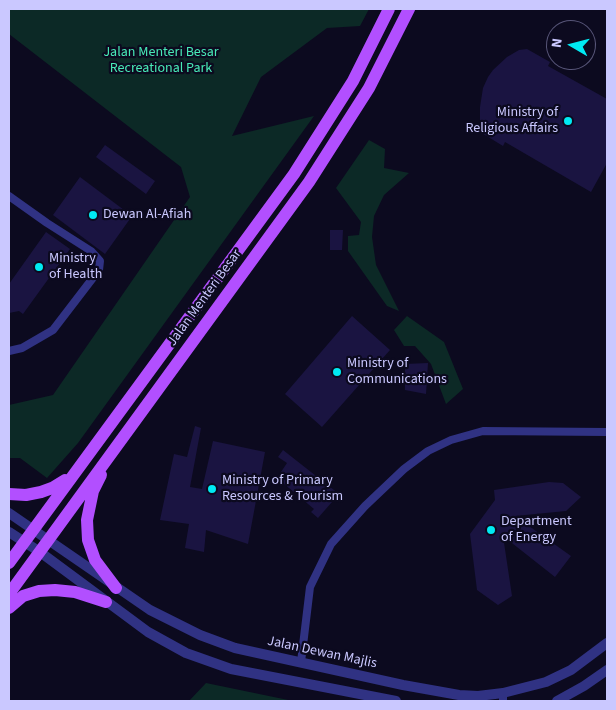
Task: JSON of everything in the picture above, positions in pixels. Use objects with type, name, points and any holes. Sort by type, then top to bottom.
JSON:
[{"type":"main road","name":"Jalan Menteri Besar","points":[[9,563],[294,174],[353,81],[388,9]]},
{"type":"main road","name":"Jalan Menteri Besar","points":[[9,594],[309,182],[369,88],[409,9]]},
{"type":"main road","points":[[116,446],[93,492],[87,520],[88,540],[95,560],[116,588]]},
{"type":"main road","points":[[9,494],[26,495],[41,492],[52,488],[74,474]]},
{"type":"main road","points":[[9,608],[23,596],[39,591],[55,590],[75,592],[106,602]]},
{"type":"street","points":[[9,196],[47,223],[92,251],[100,261],[99,270],[53,330],[22,348],[9,351]]},
{"type":"street","points":[[301,662],[310,587],[331,544],[365,506],[404,469],[428,451],[451,440],[483,431],[607,432]]},
{"type":"street","name":"Jalan Dewan Majlis","points":[[9,513],[150,610],[200,635],[235,648],[404,685],[478,698],[503,697],[546,682],[571,670],[607,643]]},
{"type":"street","points":[[9,532],[40,552],[148,632],[186,653],[231,668],[296,683],[396,701]]},
{"type":"street","points":[[557,701],[607,670]]},
{"type":"green space","name":"Jalan Menteri Besar Recreational Park","points":[[9,9],[369,9],[360,26],[327,28],[261,77],[232,136],[314,116],[78,443],[47,478],[20,458],[9,458],[9,405],[53,395],[190,197],[181,167],[9,34]]},
{"type":"green space","points":[[369,140],[385,149],[384,168],[409,173],[384,195],[374,216],[372,237],[376,265],[399,311],[387,306],[348,251],[348,236],[359,235],[361,222],[336,188]]},
{"type":"green space","points":[[407,316],[444,342],[463,389],[446,404],[431,364],[415,346],[404,346],[394,330]]},
{"type":"green space","points":[[206,683],[293,701],[189,701]]},
{"type":"building","name":"Ministry of Religious Affairs","points":[[527,49],[546,60],[546,70],[555,70],[607,99],[607,163],[591,192],[505,142],[503,146],[480,132],[480,107],[483,88],[488,77],[507,57],[519,50]]},
{"type":"building","points":[[105,145],[155,181],[146,194],[96,157]]},
{"type":"building","name":"Dewan Al-Afiah","points":[[80,177],[132,216],[105,254],[53,215]]},
{"type":"building","points":[[330,230],[343,230],[342,250],[330,250]]},
{"type":"building","name":"Ministry of Health","points":[[46,232],[70,249],[23,314],[19,311],[9,313],[9,284]]},
{"type":"building","name":"Ministry of Communications","points":[[352,316],[390,350],[322,427],[285,394]]},
{"type":"building","points":[[428,363],[426,394],[405,390],[405,364]]},
{"type":"building","name":"Ministry of Primary Resources & Tourism","points":[[195,426],[201,428],[190,487],[202,489],[213,441],[265,452],[248,544],[206,530],[204,552],[185,548],[189,524],[160,520],[174,454],[187,457]]},
{"type":"building","points":[[283,450],[339,494],[318,518],[311,512],[314,509],[277,478],[287,463],[278,457]]},
{"type":"building","points":[[549,482],[563,483],[581,497],[566,511],[515,516],[571,556],[555,577],[503,536],[512,596],[498,605],[477,590],[470,534],[495,500],[494,490]]},
{"type":"place","name":"Ministry of Religious Affairs","points":[[568,121]]},
{"type":"place","name":"Dewan Al-Afiah","points":[[93,215]]},
{"type":"place","name":"Ministry of Health","points":[[39,267]]},
{"type":"place","name":"Ministry of Communications","points":[[337,372]]},
{"type":"place","name":"Ministry of Primary Resources & Tourism","points":[[212,489]]},
{"type":"place","name":"Department of Energy","points":[[491,530]]}]
